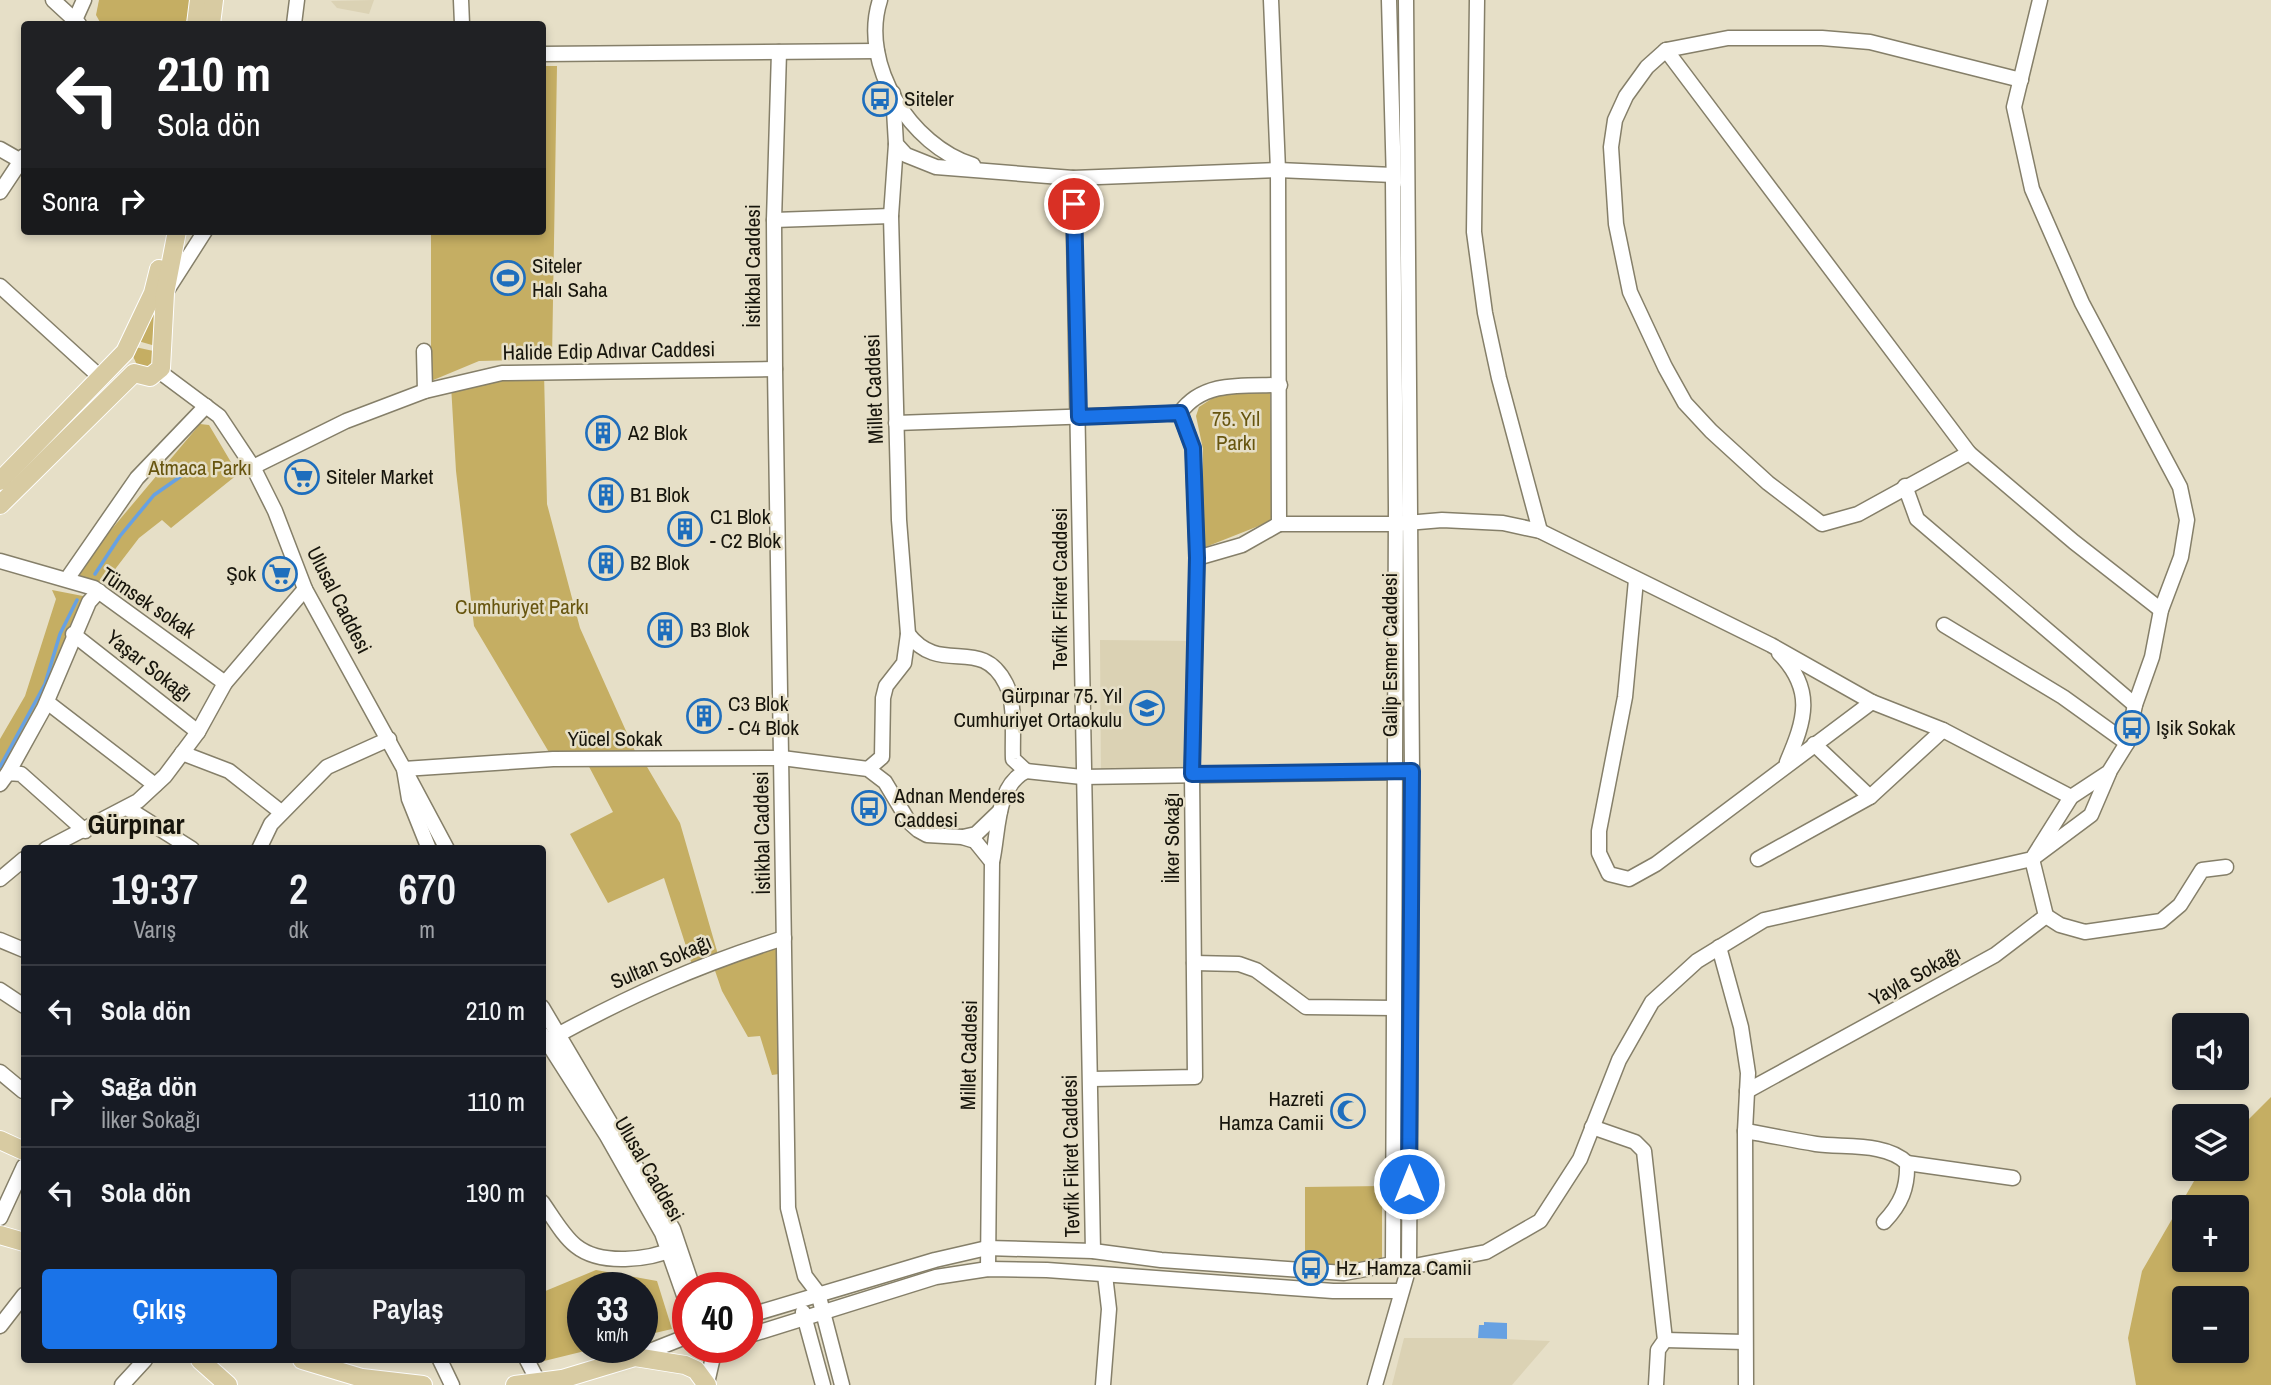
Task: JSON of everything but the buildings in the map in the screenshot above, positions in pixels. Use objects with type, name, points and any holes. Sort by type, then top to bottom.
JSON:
[{"type":"main road","points":[[196,21],[199,0]]},
{"type":"main road","points":[[211,21],[214,0]]},
{"type":"main road","points":[[0,505],[148,373],[165,235]]},
{"type":"main road","points":[[0,481],[125,352],[158,294],[176,235]]},
{"type":"main road","points":[[125,352],[148,373]]},
{"type":"main road","points":[[0,1140],[21,1150]]},
{"type":"main road","points":[[0,1235],[21,1241]]},
{"type":"main road","points":[[658,1361],[685,1365],[696,1370],[707,1384]]},
{"type":"main road","points":[[203,1363],[228,1385]]},
{"type":"main road","points":[[312,1363],[362,1378],[423,1385]]},
{"type":"main road","points":[[515,1385],[540,1384],[618,1363]]},
{"type":"street","points":[[53,0],[76,21]]},
{"type":"street","points":[[77,21],[84,0]]},
{"type":"street","points":[[294,21],[297,0]]},
{"type":"street","points":[[461,0],[462,21]]},
{"type":"street","points":[[880,0],[877,51],[893,93],[915,127],[931,144],[947,155],[998,172]]},
{"type":"street","points":[[1271,0],[1278,170],[1279,524]]},
{"type":"street","points":[[1389,0],[1403,523],[1395,772],[1393,1264]]},
{"type":"street","name":"Galip Esmer Caddesi","points":[[1375,1385],[1409,1266],[1412,771],[1403,523],[1408,175],[1406,0]]},
{"type":"street","points":[[1478,0],[1474,232],[1485,313],[1496,365],[1540,531]]},
{"type":"street","points":[[763,1311],[818,1293],[988,1248],[1093,1251],[1161,1260],[1344,1273],[1393,1264],[1409,1266],[1486,1252],[1540,1221],[1580,1159],[1619,1060],[1651,1002],[1697,961],[1764,920],[2032,859],[2091,815],[2109,772],[2127,743],[2135,705],[2152,657],[2161,610],[2181,557],[2187,520],[2180,487],[2082,303],[2032,189],[2014,107],[2040,0]]},
{"type":"street","points":[[1969,453],[1857,514],[1822,524],[1768,483],[1711,431],[1685,403],[1665,368],[1630,292],[1616,224],[1611,147],[1615,120],[1626,96],[1647,67],[1666,50],[1728,38],[1822,38],[1870,42],[2021,80]]},
{"type":"street","points":[[1666,50],[1969,453],[2074,542],[2161,610]]},
{"type":"street","points":[[546,54],[877,51]]},
{"type":"street","name":"İstikbal Caddesi","points":[[779,52],[774,220],[775,369],[788,1208],[804,1276]]},
{"type":"street","name":"Millet Caddesi","points":[[893,93],[892,117],[896,144],[891,216],[897,423],[908,634],[904,663],[895,676]]},
{"type":"street","points":[[896,144],[906,155],[936,167],[1073,178],[1278,170],[1393,175]]},
{"type":"street","points":[[0,149],[21,158]]},
{"type":"street","points":[[0,192],[21,162]]},
{"type":"street","points":[[1393,175],[1397,186],[1404,186],[1408,175]]},
{"type":"street","name":"Tevfik Fikret Caddesi","points":[[1073,178],[1079,417],[1082,777],[1092,1079],[1093,1251]]},
{"type":"street","points":[[774,220],[891,216]]},
{"type":"street","points":[[158,294],[202,235]]},
{"type":"street","points":[[0,286],[100,377]]},
{"type":"street","points":[[424,351],[425,391]]},
{"type":"street","name":"Halide Edip Adıvar Caddesi","points":[[253,467],[346,421],[425,391],[502,373],[775,369]]},
{"type":"street","name":"Ulusal Caddesi","points":[[148,373],[183,390],[219,415],[253,467],[275,511],[305,589],[404,769],[409,799],[427,845]]},
{"type":"street","points":[[897,423],[1180,413],[1188,402],[1213,389],[1280,385]]},
{"type":"street","points":[[67,579],[72,567],[137,478],[206,406]]},
{"type":"street","name":"İlker Sokağı","points":[[1092,1079],[1195,1077],[1192,774],[1197,558],[1193,448],[1180,413]]},
{"type":"street","points":[[1905,486],[1917,519],[2135,705]]},
{"type":"street","points":[[1197,558],[1232,549],[1279,524],[1442,520],[1503,523],[1540,531],[1771,645],[1872,702],[1943,730],[2071,797]]},
{"type":"street","name":"Tümsek sokak","points":[[0,561],[67,579],[99,591],[225,683]]},
{"type":"street","points":[[1636,580],[1625,697],[1599,831],[1599,853],[1609,874],[1629,879],[1656,864],[1786,763],[1872,702]]},
{"type":"street","points":[[55,845],[127,808],[155,785],[198,732],[225,683],[305,589]]},
{"type":"street","points":[[4,779],[47,702],[89,602],[99,591]]},
{"type":"street","points":[[1944,625],[2063,697],[2127,743]]},
{"type":"street","name":"Yaşar Sokağı","points":[[74,634],[198,732]]},
{"type":"street","points":[[908,634],[925,651],[936,656]]},
{"type":"street","points":[[1771,645],[1789,663],[1804,699],[1803,723],[1786,763]]},
{"type":"street","points":[[885,782],[883,698],[886,686],[895,676],[922,660],[936,656],[976,656],[986,661],[1007,685],[1013,759],[1009,787],[1001,810],[976,834],[962,837]]},
{"type":"street","points":[[47,702],[155,785]]},
{"type":"street","points":[[1758,859],[1870,797],[1943,730]]},
{"type":"street","points":[[261,845],[281,812],[327,766],[389,739]]},
{"type":"street","points":[[1814,744],[1870,797]]},
{"type":"street","points":[[883,752],[878,762],[868,769],[885,782],[909,822],[927,835],[962,837],[975,841],[992,862]]},
{"type":"street","points":[[182,753],[229,772],[281,812]]},
{"type":"street","name":"Yücel Sokak","points":[[404,769],[553,759],[782,758],[868,769]]},
{"type":"street","points":[[1013,759],[1026,771]]},
{"type":"street","points":[[404,769],[445,845]]},
{"type":"street","points":[[1009,787],[1018,775],[1026,771],[1082,777],[1412,771]]},
{"type":"street","points":[[2109,772],[2071,797],[2032,859],[2046,916],[2060,925],[2085,932],[2161,921],[2180,905],[2202,870],[2226,867]]},
{"type":"street","points":[[4,779],[21,774],[85,831]]},
{"type":"street","points":[[127,808],[186,845]]},
{"type":"street","name":"Millet Caddesi","points":[[988,1269],[992,862],[1001,810]]},
{"type":"street","points":[[0,879],[21,862]]},
{"type":"street","name":"Yayla Sokağı","points":[[1747,1091],[1995,955],[2046,916]]},
{"type":"street","name":"Sultan Sokağı","points":[[549,1036],[626,997],[693,968],[784,937]]},
{"type":"street","points":[[0,940],[21,949]]},
{"type":"street","points":[[1719,947],[1741,1027],[1748,1073],[1745,1131],[1746,1385]]},
{"type":"street","points":[[1194,963],[1239,964],[1255,970],[1306,1007],[1394,1009]]},
{"type":"street","points":[[0,990],[21,1004]]},
{"type":"street","points":[[549,1036],[673,1228],[675,1249],[686,1272]]},
{"type":"street","points":[[0,1072],[21,1091]]},
{"type":"street","points":[[1592,1127],[1634,1142],[1644,1151],[1665,1340],[1658,1350],[1656,1385]]},
{"type":"street","points":[[1745,1131],[1820,1144],[1870,1149],[1900,1157],[1907,1163],[2013,1178]]},
{"type":"street","points":[[1884,1222],[1900,1206],[1907,1179],[1907,1163]]},
{"type":"street","points":[[0,1218],[21,1172]]},
{"type":"street","points":[[546,1207],[576,1247],[606,1259],[675,1249]]},
{"type":"street","name":"Ulusal Caddesi","points":[[675,1249],[680,1272]]},
{"type":"street","points":[[763,1332],[936,1277],[988,1269],[1320,1290],[1401,1291]]},
{"type":"street","points":[[1103,1385],[1109,1309],[1105,1275]]},
{"type":"street","points":[[804,1276],[818,1293],[842,1385]]},
{"type":"street","points":[[804,1276],[800,1299],[822,1385]]},
{"type":"street","points":[[0,1326],[21,1299]]},
{"type":"street","points":[[1665,1340],[1745,1342]]},
{"type":"street","points":[[122,1385],[142,1363]]},
{"type":"street","points":[[441,1363],[452,1385]]},
{"type":"street","points":[[529,1363],[540,1384]]},
{"type":"street","points":[[707,1384],[712,1363]]},
{"type":"shaded area","points":[[374,0],[369,14],[337,8],[331,1]]},
{"type":"shaded area","name":"Gürpınar 75. Yıl Cumhuriyet Ortaokulu","points":[[1100,640],[1195,641],[1192,774],[1101,777]]},
{"type":"shaded area","points":[[1404,1338],[1550,1341],[1512,1385],[1392,1385]]},
{"type":"green space","points":[[99,0],[190,0],[188,21],[99,21],[96,15]]},
{"type":"green space","points":[[546,66],[557,66],[552,359],[479,361],[431,381],[431,235],[546,235]]},
{"type":"green space","points":[[156,301],[159,347],[138,341]]},
{"type":"green space","points":[[135,347],[158,352],[150,369],[137,365],[132,354]]},
{"type":"green space","name":"Cumhuriyet Parkı","points":[[544,372],[547,504],[580,628],[639,760],[643,760],[680,823],[719,958],[779,944],[786,1073],[772,1075],[760,1036],[748,1037],[722,991],[712,962],[693,968],[664,878],[608,903],[570,834],[613,812],[586,761],[553,759],[474,626],[456,471],[451,385]]},
{"type":"green space","name":"75. Yıl Parkı","points":[[1222,392],[1270,392],[1274,520],[1203,548],[1203,449],[1196,416],[1199,407]]},
{"type":"green space","name":"Atmaca Parkı","points":[[200,424],[209,425],[238,474],[171,528],[162,520],[139,538],[103,585],[80,576],[79,568]]},
{"type":"green space","points":[[52,590],[88,597],[47,702],[0,784],[0,739],[25,696],[56,599]]},
{"type":"green space","points":[[2271,1097],[2271,1385],[2136,1385],[2128,1338],[2142,1271],[2172,1219],[2172,1272],[2249,1272],[2249,1195],[2186,1195],[2194,1181],[2249,1181],[2249,1119]]},
{"type":"green space","points":[[1382,1186],[1382,1259],[1357,1265],[1305,1264],[1305,1187]]},
{"type":"green space","points":[[567,1282],[567,1355],[546,1361],[546,1291]]},
{"type":"green space","points":[[658,1284],[672,1329],[658,1332]]},
{"type":"water","points":[[1484,1322],[1507,1323],[1507,1339],[1478,1338],[1479,1325],[1484,1325]]},
{"type":"waterway","points":[[95,574],[120,536],[154,495],[197,465]]},
{"type":"waterway","points":[[0,767],[45,684],[60,634],[77,600]]},
{"type":"place","name":"Siteler","points":[[880,99]]},
{"type":"place","name":"Siteler Halı Saha","points":[[508,278]]},
{"type":"place","name":"A2 Blok","points":[[603,433]]},
{"type":"place","name":"Siteler Market","points":[[302,477]]},
{"type":"place","name":"B1 Blok","points":[[606,495]]},
{"type":"place","name":"C1 Blok - C2 Blok","points":[[685,529]]},
{"type":"place","name":"B2 Blok","points":[[606,563]]},
{"type":"place","name":"Şok","points":[[280,574]]},
{"type":"place","name":"B3 Blok","points":[[665,630]]},
{"type":"place","name":"Gürpınar 75. Yıl Cumhuriyet Ortaokulu","points":[[1147,708]]},
{"type":"place","name":"C3 Blok - C4 Blok","points":[[704,716]]},
{"type":"place","name":"Işik Sokak","points":[[2132,728]]},
{"type":"place","name":"Adnan Menderes Caddesi","points":[[869,808]]},
{"type":"place","name":"Hazreti Hamza Camii","points":[[1348,1111]]},
{"type":"place","name":"Hz. Hamza Camii","points":[[1311,1268]]},
{"type":"district","name":"Gürpınar","points":[[136,824]]},
{"type":"route","points":[[1074,204],[1079,417],[1180,413],[1193,448],[1197,558],[1192,774],[1412,771],[1409,1184]]}]
